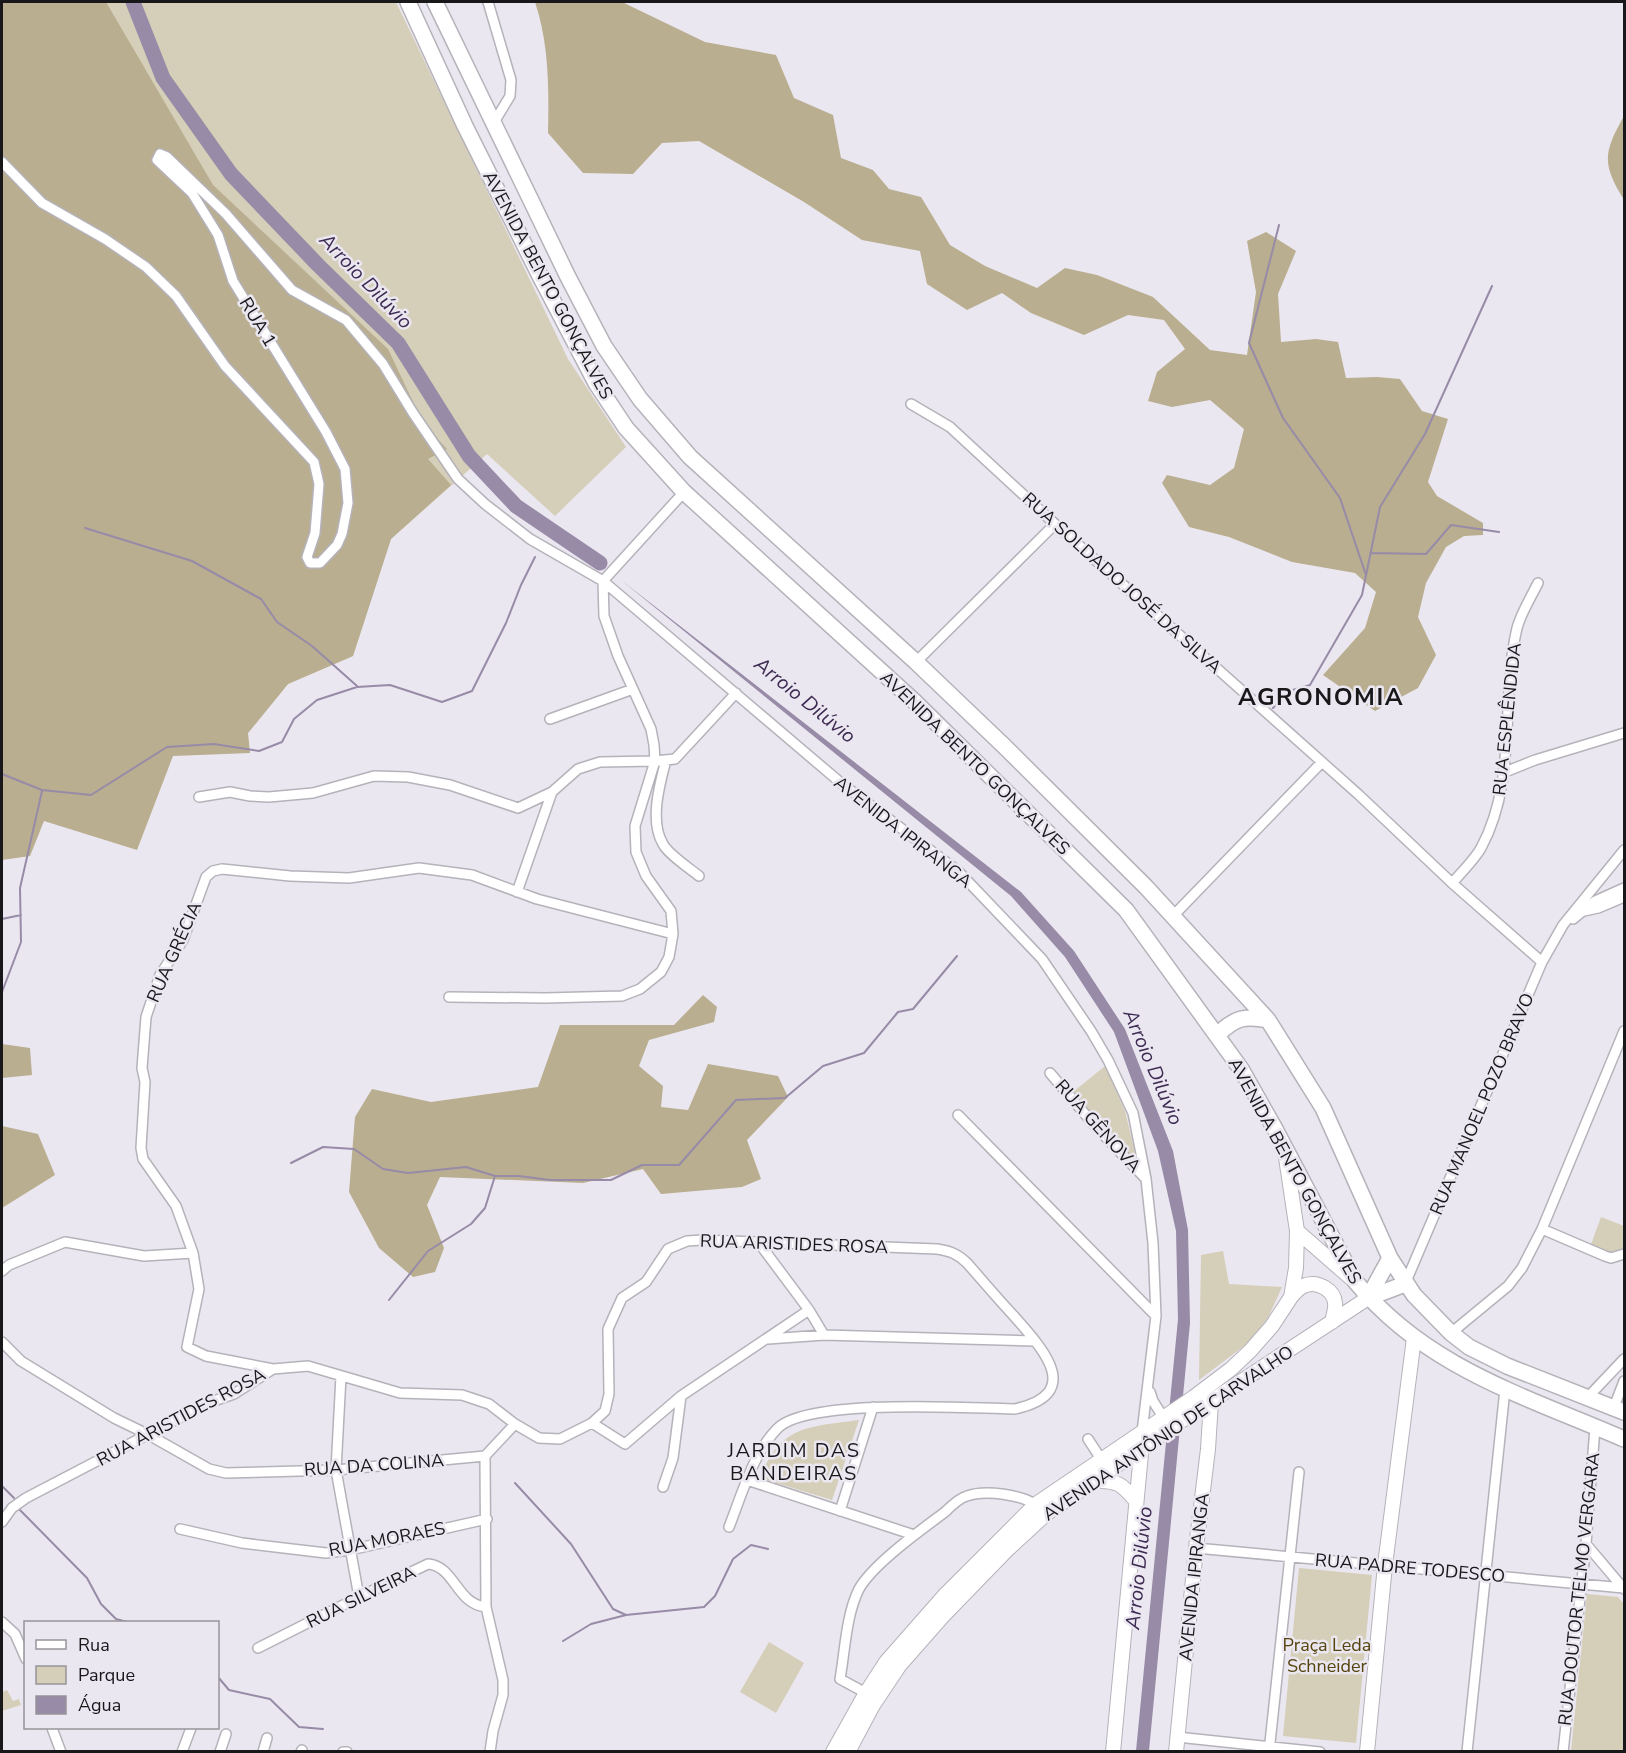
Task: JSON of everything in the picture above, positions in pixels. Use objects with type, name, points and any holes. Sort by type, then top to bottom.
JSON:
[{"type":"main road","name":"AVENIDA BENTO GONÇALVES","points":[[408,2],[465,126],[596,383],[626,428],[684,492],[915,702],[1126,910],[1240,1069],[1284,1146],[1355,1281],[1368,1298],[1414,1338],[1446,1360],[1505,1389],[1624,1439]]},
{"type":"main road","name":"AVENIDA BENTO GONÇALVES","points":[[435,2],[604,346],[640,399],[690,458],[916,662],[1003,745],[1173,916],[1268,1020],[1323,1108],[1390,1258],[1405,1284],[1451,1333],[1469,1347],[1507,1366],[1619,1410]]},
{"type":"main road","points":[[1217,1035],[1239,1018],[1251,1016],[1268,1020]]},
{"type":"main road","name":"AVENIDA ANTÔNIO DE CARVALHO","points":[[833,1752],[886,1662],[944,1596],[1101,1459],[1194,1397],[1250,1352],[1272,1326],[1291,1297],[1296,1268],[1297,1231],[1284,1146]]},
{"type":"main road","points":[[1297,1231],[1355,1281]]},
{"type":"main road","points":[[1368,1298],[1390,1258]]},
{"type":"main road","points":[[1368,1298],[1405,1284]]},
{"type":"main road","points":[[1291,1297],[1305,1285],[1324,1287],[1330,1291],[1335,1304],[1332,1322]]},
{"type":"main road","name":"AVENIDA ANTÔNIO DE CARVALHO","points":[[848,1752],[873,1705],[899,1666],[943,1616],[1008,1549],[1041,1509],[1093,1481],[1368,1298]]},
{"type":"main road","points":[[1366,1752],[1414,1338]]},
{"type":"main road","name":"AVENIDA IPIRANGA","points":[[1176,1752],[1211,1402]]},
{"type":"main road","name":"AVENIDA IPIRANGA","points":[[1113,1752],[1142,1432]]},
{"type":"main road","points":[[1093,1481],[1110,1480],[1124,1486],[1136,1501]]},
{"type":"street","points":[[488,2],[511,80],[510,96],[493,124]]},
{"type":"street","name":"RUA 1","points":[[2,162],[42,203],[105,239],[153,274],[176,296],[225,366],[314,462],[319,484],[315,532],[307,559],[310,563],[320,563],[337,545],[342,534],[348,503],[345,469],[326,432],[233,281],[218,236],[192,193],[157,160],[160,154],[167,157],[226,214],[292,290],[346,320],[383,364],[458,479],[485,504],[530,539],[603,581]]},
{"type":"street","name":"RUA SOLDADO JOSÉ DA SILVA","points":[[911,404],[950,427],[1542,962]]},
{"type":"street","points":[[449,997],[622,996],[640,989],[661,972],[669,957],[673,934],[670,911],[646,876],[636,852],[635,826],[655,761],[651,729],[618,656],[604,616],[603,581],[684,492]]},
{"type":"street","points":[[916,662],[1055,524]]},
{"type":"street","name":"AVENIDA IPIRANGA","points":[[603,581],[841,783],[958,871],[1042,959],[1108,1060],[1133,1113],[1146,1179],[1153,1243],[1156,1316],[1142,1432]]},
{"type":"street","name":"RUA ESPLÊNDIDA","points":[[1452,883],[1480,849],[1496,814],[1506,772],[1509,679],[1517,628],[1538,583]]},
{"type":"street","points":[[550,719],[633,689]]},
{"type":"street","points":[[199,797],[230,792],[269,797],[313,794],[374,776],[408,777],[450,786],[518,808],[552,792],[578,769],[600,762],[675,759],[736,693]]},
{"type":"street","points":[[1506,772],[1535,760],[1624,733]]},
{"type":"street","points":[[666,760],[656,807],[659,833],[663,845],[699,876]]},
{"type":"street","points":[[1173,916],[1322,762]]},
{"type":"street","points":[[517,892],[552,792]]},
{"type":"street","name":"RUA MANOEL POZO BRAVO","points":[[1405,1284],[1542,962],[1563,925],[1624,850]]},
{"type":"street","name":"RUA GRÉCIA","points":[[273,1369],[206,1356],[187,1347],[199,1289],[193,1253],[176,1206],[143,1159],[141,1148],[145,1082],[142,1068],[146,1017],[160,975],[183,940],[206,878],[213,871],[222,869],[290,876],[349,878],[419,868],[471,875],[517,892],[631,925],[673,934]]},
{"type":"street","points":[[1563,925],[1595,901],[1624,888]]},
{"type":"street","points":[[1584,911],[1624,897]]},
{"type":"street","points":[[1451,1333],[1508,1286],[1522,1269],[1542,1229],[1624,1032]]},
{"type":"street","name":"RUA GÊNOVA","points":[[1050,1073],[1089,1119],[1146,1179]]},
{"type":"street","points":[[958,1115],[1156,1316]]},
{"type":"street","points":[[1542,1229],[1611,1258],[1624,1254]]},
{"type":"street","name":"RUA ARISTIDES ROSA","points":[[2,1522],[12,1508],[26,1498],[208,1403],[234,1394],[273,1369],[308,1366],[400,1393],[462,1395],[489,1404],[515,1425],[539,1438],[560,1439],[592,1423],[605,1412],[609,1394],[608,1329],[622,1299],[646,1282],[659,1259],[668,1249],[687,1241],[950,1251],[967,1263],[1035,1341],[1051,1364],[1053,1380],[1050,1389],[1033,1405],[1015,1408],[873,1407]]},
{"type":"street","points":[[2,1271],[9,1265],[65,1242],[144,1256],[193,1253]]},
{"type":"street","points":[[759,1243],[809,1310],[824,1335]]},
{"type":"street","points":[[592,1423],[625,1444],[681,1396],[809,1310]]},
{"type":"street","points":[[768,1339],[824,1335],[1035,1341]]},
{"type":"street","name":"RUA DA COLINA","points":[[2,1342],[21,1362],[114,1418],[149,1434],[209,1469],[226,1473],[336,1470],[485,1456]]},
{"type":"street","points":[[1588,1397],[1624,1359]]},
{"type":"street","points":[[341,1376],[336,1470],[359,1597]]},
{"type":"street","points":[[1619,1410],[1624,1381]]},
{"type":"street","name":"AVENIDA IPIRANGA","points":[[1149,1386],[1153,1401],[1165,1416]]},
{"type":"street","points":[[1467,1752],[1505,1389]]},
{"type":"street","points":[[663,1487],[673,1458],[681,1396]]},
{"type":"street","points":[[729,1527],[747,1480],[776,1429],[799,1418],[873,1407],[840,1511]]},
{"type":"street","points":[[490,1752],[503,1695],[503,1680],[486,1606],[485,1456],[515,1425]]},
{"type":"street","name":"RUA DOUTOR TELMO VERGARA","points":[[1563,1752],[1586,1544],[1595,1427]]},
{"type":"street","points":[[1088,1439],[1101,1459]]},
{"type":"street","points":[[1270,1749],[1299,1472]]},
{"type":"street","points":[[747,1480],[914,1535]]},
{"type":"street","points":[[866,1693],[840,1679],[852,1611],[859,1589],[870,1574],[914,1535],[965,1496],[984,1492],[1005,1495],[1041,1509]]},
{"type":"street","name":"RUA MORAES","points":[[180,1529],[252,1544],[326,1553],[350,1550],[487,1520]]},
{"type":"street","name":"RUA PADRE TODESCO","points":[[1586,1544],[1624,1588]]},
{"type":"street","name":"RUA PADRE TODESCO","points":[[1196,1548],[1624,1588]]},
{"type":"street","name":"RUA SILVEIRA","points":[[258,1648],[428,1564],[441,1568],[471,1603],[486,1606]]},
{"type":"street","points":[[2,1622],[15,1634],[24,1654]]},
{"type":"street","points":[[52,1729],[61,1752]]},
{"type":"street","points":[[182,1752],[191,1729]]},
{"type":"street","points":[[220,1752],[226,1734]]},
{"type":"street","points":[[1177,1737],[1270,1749],[1320,1752]]},
{"type":"street","points":[[262,1752],[267,1738]]},
{"type":"green space","points":[[2,2],[396,2],[568,359],[626,447],[555,516],[487,454],[391,539],[353,656],[288,684],[248,733]]},
{"type":"green space","points":[[1105,1066],[1125,1111],[1138,1165],[1073,1092]]},
{"type":"green space","points":[[1601,1217],[1624,1226],[1624,1248],[1607,1254],[1590,1247]]},
{"type":"green space","points":[[1223,1251],[1229,1284],[1282,1287],[1268,1318],[1248,1343],[1199,1380],[1201,1255]]},
{"type":"green space","points":[[859,1420],[832,1500],[760,1478],[777,1447],[799,1431],[826,1424]]},
{"type":"green space","name":"Praça Leda Schneider","points":[[1299,1568],[1372,1575],[1356,1743],[1283,1736]]},
{"type":"green space","points":[[1587,1594],[1618,1597],[1624,1604],[1624,1751],[1571,1751]]},
{"type":"green space","points":[[769,1642],[804,1663],[776,1713],[740,1692]]},
{"type":"green space","points":[[7,1690],[13,1701],[19,1699],[21,1705],[2,1711],[2,1692]]},
{"type":"shaded area","points":[[2,2],[106,2],[213,185],[388,349],[423,423],[447,449],[428,459],[451,485],[391,539],[353,656],[288,684],[248,733],[250,753],[173,756],[137,850],[44,821],[30,856],[2,860]]},
{"type":"shaded area","points":[[535,2],[622,2],[705,42],[776,55],[794,98],[833,115],[841,158],[873,170],[889,189],[921,197],[950,245],[985,266],[1037,288],[1065,268],[1097,275],[1153,297],[1210,350],[1247,355],[1256,292],[1247,241],[1266,232],[1296,251],[1278,294],[1281,342],[1316,339],[1338,342],[1346,378],[1400,379],[1422,411],[1448,419],[1428,482],[1437,496],[1483,523],[1483,535],[1464,536],[1446,547],[1426,583],[1418,617],[1436,655],[1418,688],[1375,711],[1323,675],[1365,628],[1376,592],[1355,573],[1292,562],[1229,537],[1189,527],[1162,483],[1167,475],[1210,485],[1234,468],[1244,429],[1210,400],[1172,407],[1148,401],[1157,372],[1185,349],[1164,320],[1128,315],[1084,335],[1031,313],[1002,293],[967,310],[927,284],[920,251],[862,240],[804,202],[699,141],[662,143],[633,174],[583,173],[548,133],[546,50]]},
{"type":"shaded area","points":[[1624,116],[1624,200],[1612,177],[1608,158],[1612,140]]},
{"type":"shaded area","points":[[703,995],[717,1007],[714,1022],[649,1040],[639,1066],[663,1086],[661,1107],[688,1110],[708,1064],[778,1076],[788,1097],[747,1140],[761,1179],[742,1187],[661,1194],[643,1169],[583,1183],[440,1177],[427,1205],[444,1248],[435,1272],[413,1277],[379,1248],[349,1192],[355,1117],[372,1089],[431,1102],[538,1087],[560,1025],[674,1025]]},
{"type":"shaded area","points":[[2,1044],[30,1048],[32,1075],[2,1078]]},
{"type":"shaded area","points":[[2,1126],[38,1134],[55,1175],[2,1208]]},
{"type":"water","name":"Arroio Dilúvio","points":[[621,580],[1021,892],[1074,951],[1125,1029],[1173,1151],[1188,1230],[1190,1323],[1149,1751],[1136,1751],[1178,1319],[1176,1231],[1158,1151],[1114,1032],[1065,957],[1011,896]]},
{"type":"waterway","name":"Arroio Dilúvio","points":[[133,2],[163,78],[231,174],[318,265],[398,343],[469,456],[516,506],[600,563]]},
{"type":"waterway","points":[[1279,225],[1249,343],[1283,418],[1340,498],[1366,575]]},
{"type":"waterway","points":[[1273,708],[1289,691],[1310,685],[1362,595],[1380,507],[1425,434],[1492,286]]},
{"type":"waterway","points":[[1371,553],[1426,554],[1451,525],[1499,532]]},
{"type":"waterway","points":[[85,528],[192,561],[261,599],[277,622],[312,646],[357,686]]},
{"type":"waterway","points":[[2,774],[42,790],[91,795],[167,747],[214,744],[259,751],[282,742],[294,719],[317,700],[357,687],[390,685],[442,702],[472,691],[506,623],[535,557]]},
{"type":"waterway","points":[[2,992],[21,942],[20,888],[42,791]]},
{"type":"waterway","points":[[2,919],[21,915]]},
{"type":"waterway","points":[[291,1163],[323,1147],[354,1149],[383,1169],[408,1173],[466,1167],[495,1176],[550,1180],[611,1180],[642,1165],[679,1165],[736,1100],[785,1098],[823,1066],[864,1053],[898,1012],[913,1009],[957,956]]},
{"type":"waterway","points":[[389,1300],[428,1251],[471,1224],[485,1208],[495,1176]]},
{"type":"waterway","points":[[515,1483],[571,1544],[613,1609],[626,1615],[704,1607],[715,1596],[733,1559],[751,1545],[768,1549]]},
{"type":"waterway","points":[[2,1486],[14,1498]]},
{"type":"waterway","points":[[18,1508],[87,1578],[101,1604],[116,1619],[123,1621]]},
{"type":"waterway","points":[[563,1641],[591,1624],[626,1615]]},
{"type":"waterway","points":[[219,1678],[229,1690],[270,1699],[299,1727],[323,1729]]},
{"type":"district","name":"AGRONOMIA","points":[[1321,697]]},
{"type":"district","name":"JARDIM DAS BANDEIRAS","points":[[794,1462]]}]
